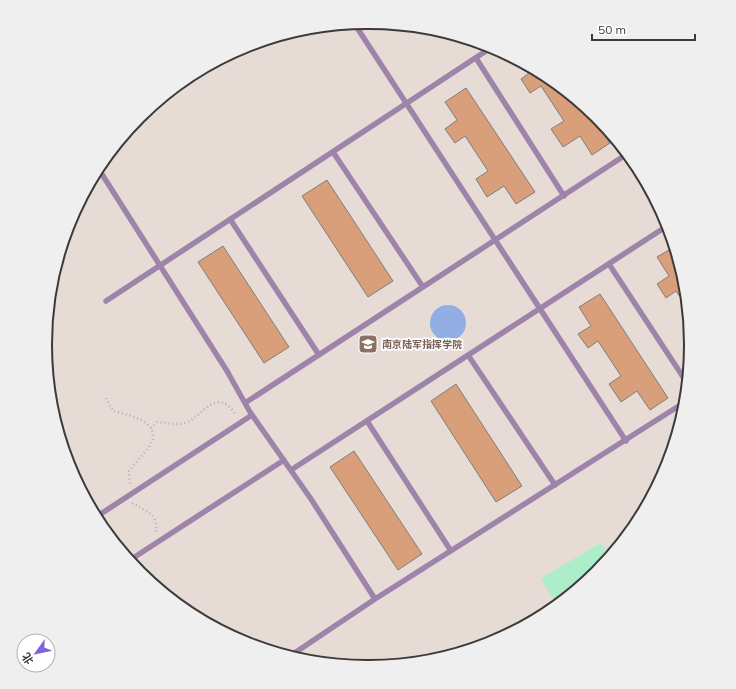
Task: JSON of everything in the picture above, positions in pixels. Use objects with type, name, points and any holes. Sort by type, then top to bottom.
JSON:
[{"type":"lane","points":[[358,29],[626,441]]},
{"type":"lane","points":[[106,301],[485,52]]},
{"type":"lane","points":[[476,58],[564,196]]},
{"type":"lane","points":[[333,152],[423,287]]},
{"type":"lane","points":[[245,403],[622,157]]},
{"type":"lane","points":[[102,175],[228,371],[252,415],[342,546],[375,599]]},
{"type":"lane","points":[[230,219],[319,355]]},
{"type":"lane","points":[[291,470],[662,230]]},
{"type":"lane","points":[[609,264],[682,375]]},
{"type":"lane","points":[[468,355],[555,486]]},
{"type":"lane","points":[[297,652],[375,599],[677,407]]},
{"type":"lane","points":[[102,513],[252,415]]},
{"type":"lane","points":[[367,420],[451,551]]},
{"type":"lane","points":[[135,557],[284,460]]},
{"type":"path","points":[[106,398],[113,411],[134,416],[151,428],[153,436],[149,447],[129,471],[128,496],[132,503],[151,513],[157,525],[153,545]]},
{"type":"path","points":[[151,428],[157,422],[173,424],[184,423],[194,419],[206,406],[218,402],[227,406],[240,422]]},
{"type":"shaded area","name":"南京陆军指挥学院","points":[[368,29],[409,32],[430,35],[469,46],[489,53],[526,71],[560,94],[576,107],[605,136],[618,152],[630,169],[651,205],[667,243],[673,263],[681,303],[684,344],[681,386],[673,426],[667,446],[651,484],[641,502],[618,537],[605,553],[576,582],[560,595],[526,618],[508,627],[489,636],[450,649],[430,654],[389,659],[368,660],[327,657],[306,654],[267,643],[247,636],[210,618],[176,595],[160,582],[131,553],[118,537],[106,520],[85,484],[69,446],[63,426],[55,386],[53,365],[52,344],[55,303],[63,263],[69,243],[85,205],[95,187],[118,152],[131,136],[160,107],[176,94],[210,71],[228,62],[247,53],[286,40],[306,35],[347,30]]},
{"type":"green space","points":[[601,543],[606,552],[576,582],[554,599],[541,578]]},
{"type":"water","points":[[448,305],[458,308],[463,313],[466,323],[463,333],[458,338],[448,341],[438,338],[433,333],[430,323],[433,313],[438,308]]},
{"type":"building","points":[[529,73],[560,94],[591,121],[610,143],[592,155],[580,136],[563,147],[551,129],[564,121],[541,86],[530,93],[521,79]]},
{"type":"building","points":[[466,88],[535,192],[516,204],[504,186],[487,197],[476,179],[488,171],[465,136],[455,143],[445,129],[457,120],[445,102]]},
{"type":"building","points":[[327,180],[393,281],[368,297],[302,196]]},
{"type":"building","points":[[223,246],[289,347],[264,363],[198,262]]},
{"type":"building","points":[[669,250],[680,296],[676,291],[666,298],[657,284],[669,276],[657,257]]},
{"type":"building","points":[[600,294],[668,398],[650,410],[637,391],[621,402],[609,384],[621,376],[598,341],[588,348],[578,334],[591,326],[579,307]]},
{"type":"building","points":[[456,384],[522,486],[496,502],[431,401]]},
{"type":"building","points":[[354,451],[422,554],[398,570],[330,467]]},
{"type":"place","name":"南京陆军指挥学院","points":[[368,344]]}]
